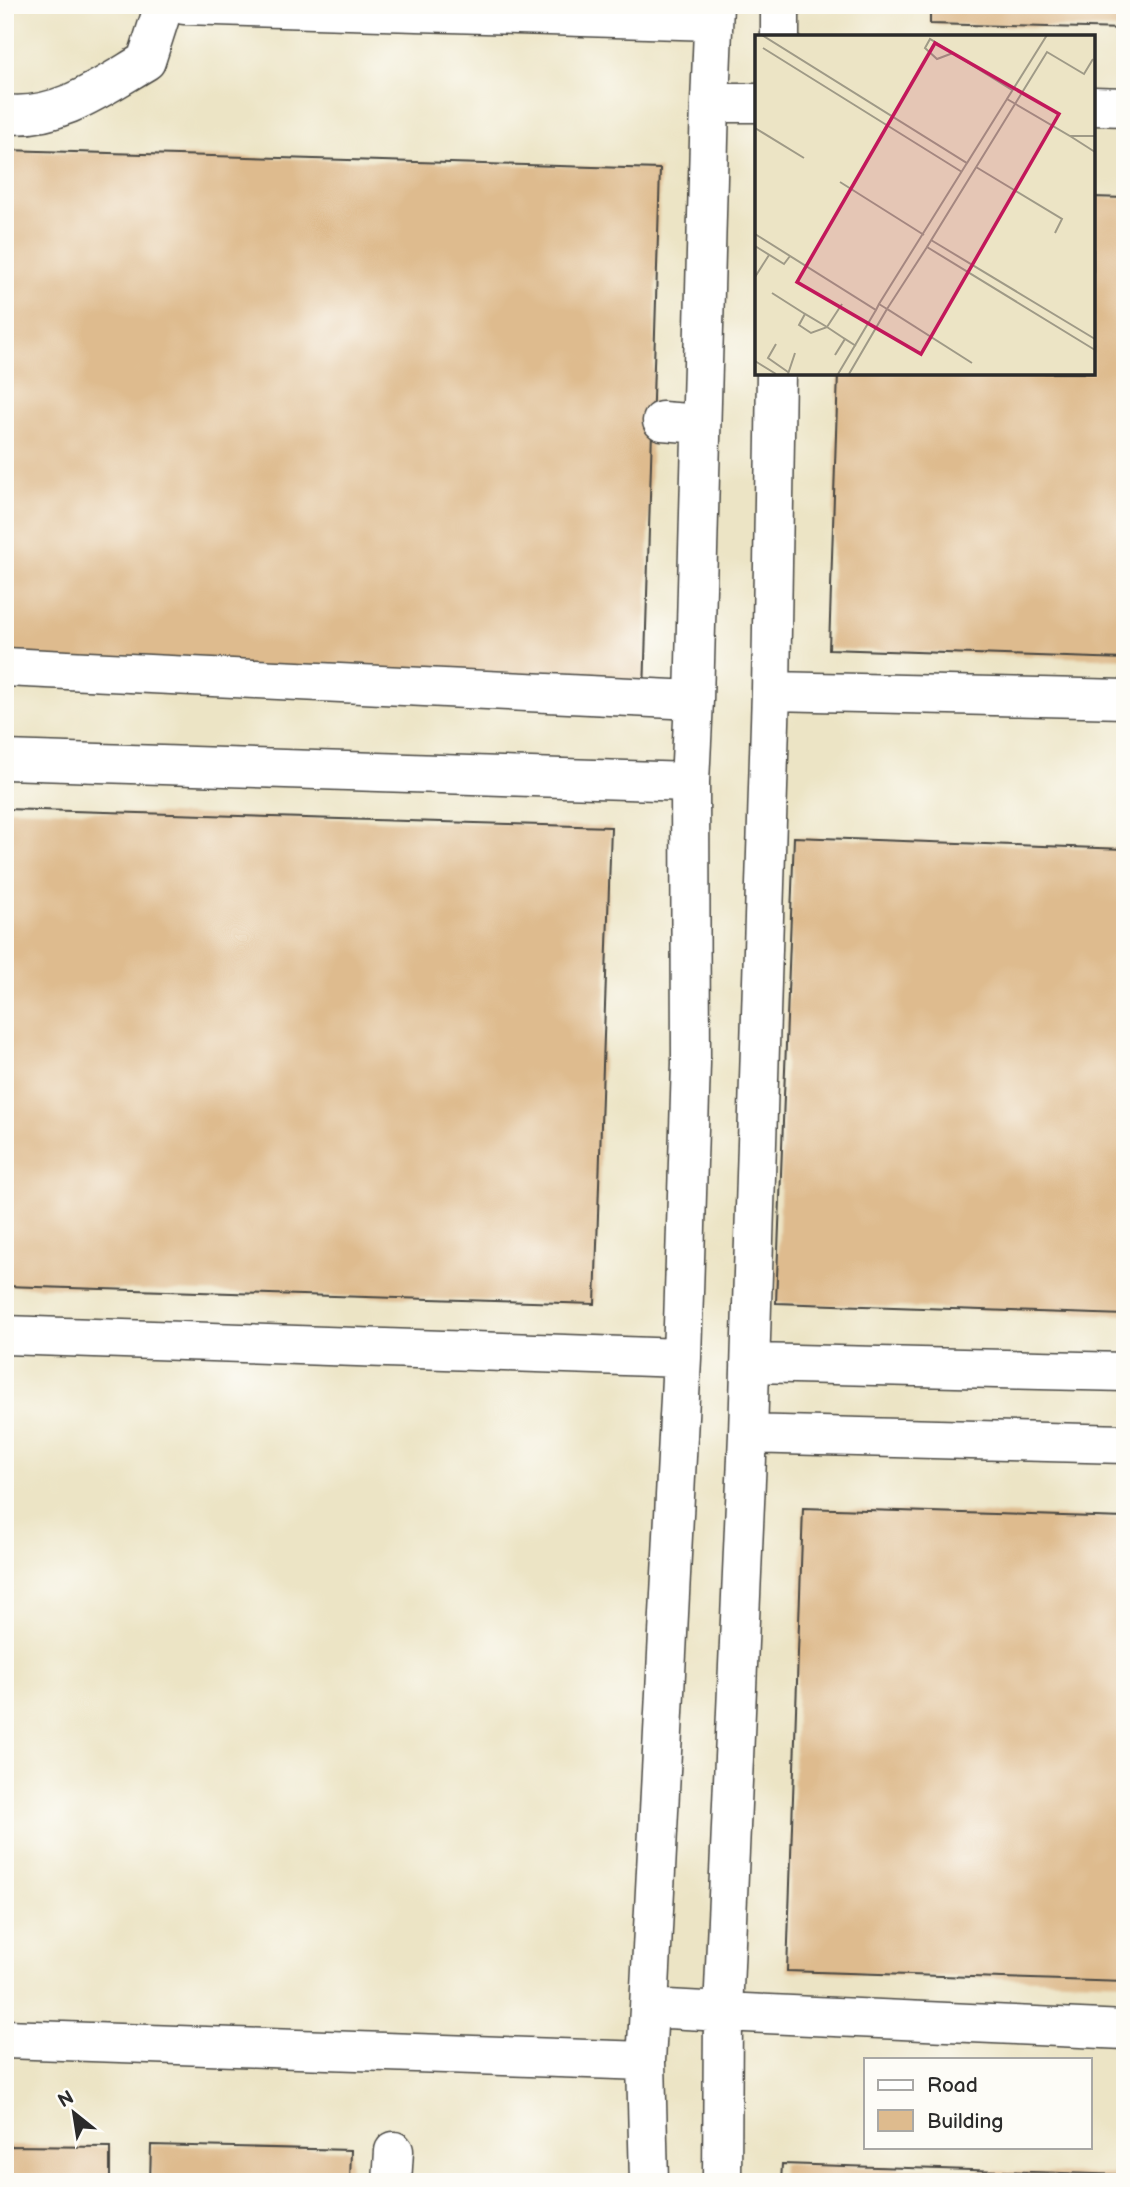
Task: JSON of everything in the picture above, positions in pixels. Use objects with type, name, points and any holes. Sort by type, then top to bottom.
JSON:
[{"type":"lane","points":[[5,114],[25,116],[74,103],[146,61],[164,5]]},
{"type":"lane","points":[[184,5],[714,13],[690,782],[691,1063],[682,1357],[646,2061],[649,2182]]},
{"type":"lane","points":[[779,5],[780,35]]},
{"type":"lane","points":[[710,103],[755,103]]},
{"type":"lane","points":[[1095,106],[1125,107]]},
{"type":"lane","points":[[722,2182],[723,2012],[748,1434],[771,691],[776,374]]},
{"type":"lane","points":[[662,421],[701,424]]},
{"type":"lane","points":[[5,667],[694,700]]},
{"type":"lane","points":[[771,691],[1125,699]]},
{"type":"lane","points":[[5,760],[690,782]]},
{"type":"lane","points":[[5,1335],[682,1357]]},
{"type":"lane","points":[[750,1363],[1125,1373]]},
{"type":"lane","points":[[748,1434],[1125,1444]]},
{"type":"lane","points":[[649,2008],[1125,2030]]},
{"type":"lane","points":[[5,2039],[646,2061]]},
{"type":"building","points":[[930,5],[1125,5],[1125,29],[930,24]]},
{"type":"building","points":[[5,150],[660,169],[644,693],[5,675]]},
{"type":"building","points":[[1095,197],[1125,198],[1125,659],[829,649],[838,374],[1095,374]]},
{"type":"building","points":[[5,809],[611,827],[595,1304],[5,1286]]},
{"type":"building","points":[[794,837],[1125,849],[1125,1315],[776,1303]]},
{"type":"building","points":[[803,1508],[1125,1518],[1125,1982],[787,1971]]},
{"type":"building","points":[[151,2145],[351,2150],[350,2182],[150,2182]]},
{"type":"building","points":[[5,2146],[110,2147],[110,2182],[5,2182]]},
{"type":"building","points":[[782,2164],[1125,2175],[1125,2182],[781,2182]]}]
